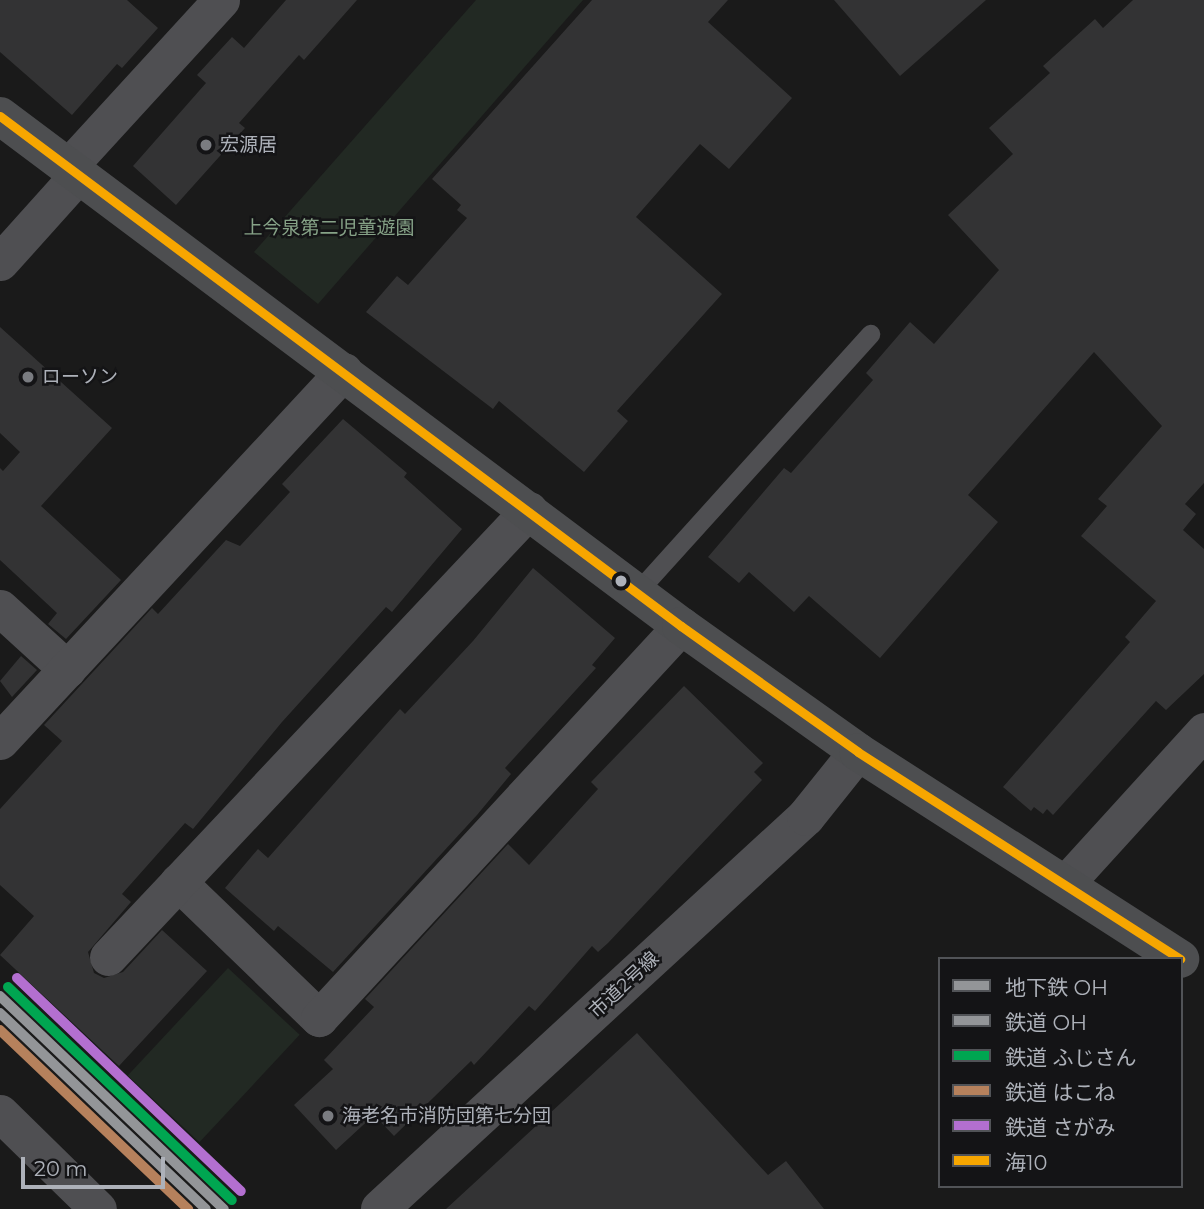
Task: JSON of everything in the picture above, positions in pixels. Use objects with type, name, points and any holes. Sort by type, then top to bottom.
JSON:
[{"type":"main road","points":[[0,116],[681,626],[858,752],[1178,957]]},
{"type":"main road","points":[[1183,960],[1204,974]]},
{"type":"street","points":[[0,262],[74,170],[221,0]]},
{"type":"street","points":[[0,741],[344,371]]},
{"type":"street","points":[[108,957],[529,510]]},
{"type":"street","points":[[0,608],[67,669]]},
{"type":"street","points":[[178,882],[319,1018],[681,626]]},
{"type":"street","points":[[1065,884],[1204,731]]},
{"type":"street","name":"市道2号線","points":[[380,1209],[806,817],[858,752]]},
{"type":"street","points":[[0,1113],[98,1209]]},
{"type":"lane","points":[[637,592],[870,334]]},
{"type":"green space","name":"上今泉第二児童遊園","points":[[476,0],[583,0],[318,304],[254,252]]},
{"type":"green space","points":[[228,968],[300,1035],[199,1142],[128,1076]]},
{"type":"building","points":[[0,0],[127,0],[158,28],[122,68],[117,64],[72,115],[0,52]]},
{"type":"building","points":[[286,0],[357,0],[304,60],[299,55],[239,123],[245,128],[176,205],[133,166],[206,83],[197,75],[232,37],[244,48]]},
{"type":"building","points":[[592,0],[728,0],[708,22],[792,98],[729,169],[700,144],[636,217],[722,294],[617,411],[628,421],[584,472],[499,401],[493,409],[366,312],[397,276],[408,285],[467,218],[457,210],[461,205],[432,179]]},
{"type":"building","points":[[834,0],[986,0],[900,76]]},
{"type":"building","points":[[1133,0],[1204,0],[1204,483],[1185,504],[1196,514],[1183,530],[1204,549],[1204,674],[1166,710],[1156,701],[1053,815],[1047,809],[1043,814],[1034,807],[1031,811],[1003,787],[1130,642],[1125,637],[1156,601],[1081,536],[1107,506],[1098,499],[1162,426],[1094,352],[968,495],[998,522],[880,658],[809,596],[794,612],[749,572],[739,583],[708,557],[784,468],[791,473],[873,380],[866,373],[910,322],[934,344],[999,270],[948,215],[1013,154],[989,128],[1050,73],[1043,66],[1095,19],[1103,28]]},
{"type":"building","points":[[0,327],[112,428],[41,506],[121,580],[66,639],[48,624],[57,613],[0,560],[0,468],[3,471],[20,452],[0,433]]},
{"type":"building","points":[[343,419],[407,473],[404,477],[462,529],[392,612],[386,607],[282,722],[193,829],[185,823],[122,894],[131,902],[88,952],[94,973],[104,978],[123,972],[162,930],[207,971],[119,1066],[0,955],[34,916],[0,885],[0,809],[62,741],[44,725],[152,608],[158,614],[226,540],[240,546],[290,492],[282,484]]},
{"type":"building","points":[[533,568],[615,638],[592,665],[596,668],[505,768],[511,774],[477,815],[333,972],[278,926],[274,931],[225,888],[258,849],[268,858],[400,709],[405,714],[473,641]]},
{"type":"building","points":[[21,656],[37,670],[12,697],[0,681]]},
{"type":"building","points":[[684,686],[763,763],[754,772],[762,780],[608,943],[598,952],[592,946],[535,1011],[529,1006],[474,1065],[471,1061],[394,1136],[374,1115],[336,1150],[294,1105],[333,1069],[324,1060],[374,1007],[365,999],[508,844],[529,865],[598,789],[591,782]]},
{"type":"building","points":[[637,1033],[768,1175],[786,1161],[824,1209],[446,1209]]},
{"type":"metro line","name":"OH","points":[[0,996],[224,1209]]},
{"type":"rail line","name":"さがみ","points":[[17,978],[241,1191]]},
{"type":"rail line","name":"ふじさん","points":[[8,987],[232,1200]]},
{"type":"rail line","name":"OH","points":[[0,1013],[206,1209]]},
{"type":"rail line","name":"はこね","points":[[0,1030],[188,1209]]},
{"type":"transit line","name":"海10","points":[[0,116],[681,626],[858,752],[1177,957]]},
{"type":"place","name":"宏源居","points":[[206,145]]},
{"type":"place","name":"ローソン","points":[[28,377]]},
{"type":"place","name":"海老名市消防団第七分団","points":[[328,1116]]}]
